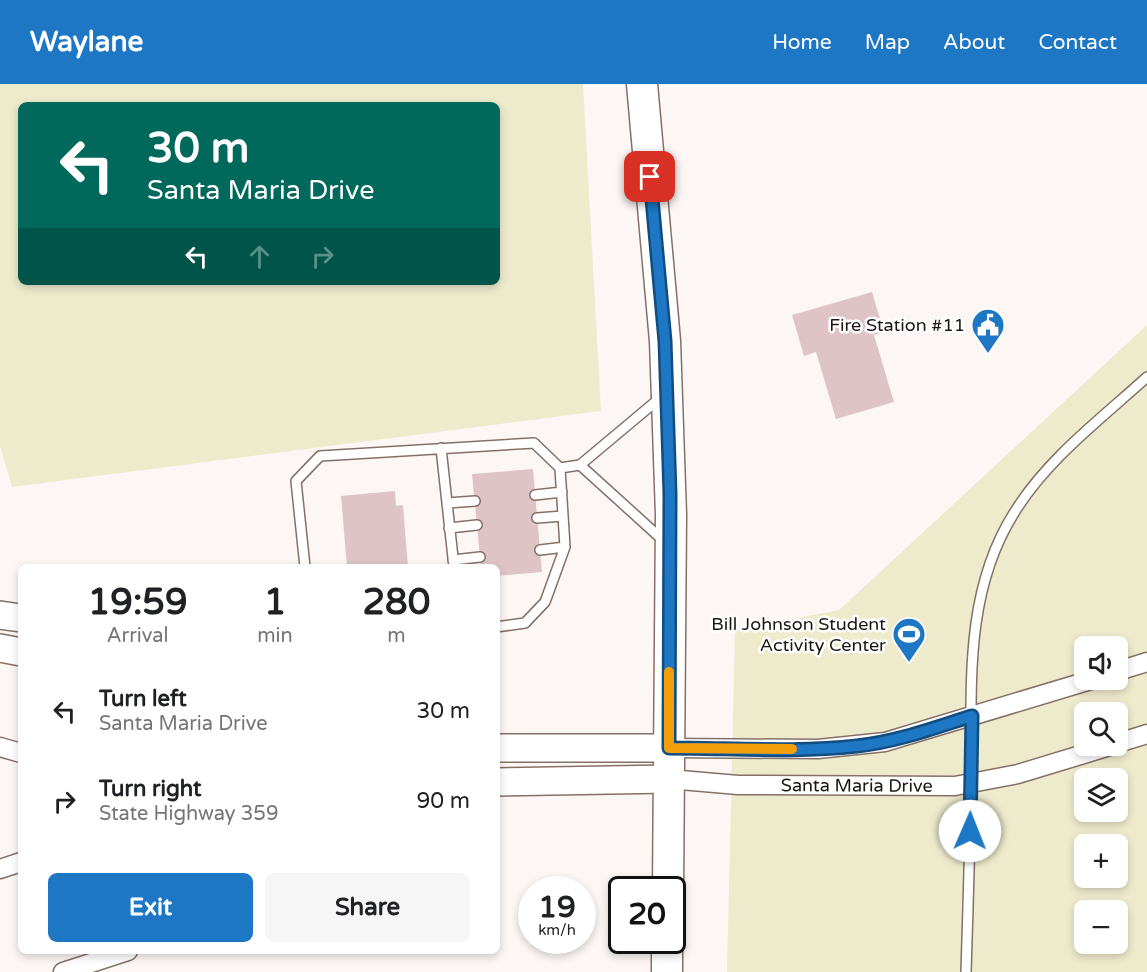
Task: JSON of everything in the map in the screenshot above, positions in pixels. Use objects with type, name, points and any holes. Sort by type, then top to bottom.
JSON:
[{"type":"main road","points":[[642,84],[665,341],[667,393],[671,548],[668,876]]},
{"type":"main road","points":[[667,954],[667,972]]},
{"type":"street","points":[[0,615],[18,618]]},
{"type":"street","points":[[0,648],[18,651]]},
{"type":"street","points":[[1128,668],[1147,662]]},
{"type":"street","name":"Santa Maria Drive","points":[[669,748],[818,749],[885,742],[1074,685]]},
{"type":"street","points":[[1128,740],[1147,734]]},
{"type":"street","points":[[0,747],[18,752]]},
{"type":"street","points":[[500,748],[669,748]]},
{"type":"street","name":"Santa Maria Drive","points":[[669,779],[738,785],[913,788],[971,784],[1018,774],[1077,756]]},
{"type":"street","points":[[500,782],[669,779]]},
{"type":"street","points":[[0,869],[18,863]]},
{"type":"street","points":[[63,972],[100,955]]},
{"type":"lane","points":[[966,972],[974,633],[979,595],[993,554],[1014,513],[1039,478],[1147,377]]},
{"type":"lane","points":[[560,468],[580,465],[667,393]]},
{"type":"lane","points":[[305,564],[296,481],[320,456],[534,443],[560,468],[565,547],[545,602],[525,623],[500,626]]},
{"type":"lane","points":[[441,448],[453,564],[480,557]]},
{"type":"lane","points":[[580,465],[671,548]]},
{"type":"lane","points":[[535,495],[562,492]]},
{"type":"lane","points":[[447,503],[475,501]]},
{"type":"lane","points":[[537,518],[563,516]]},
{"type":"lane","points":[[449,528],[477,525]]},
{"type":"lane","points":[[540,550],[565,547]]},
{"type":"shaded area","points":[[0,84],[583,84],[601,411],[12,487],[0,446]]},
{"type":"shaded area","name":"Bill Johnson Student Activity Center","points":[[1147,325],[1147,972],[727,972],[735,630],[839,610]]},
{"type":"building","points":[[872,292],[884,332],[874,335],[894,402],[836,419],[816,352],[804,356],[792,315]]},
{"type":"building","points":[[533,469],[542,572],[500,576],[500,564],[481,564],[472,474]]},
{"type":"building","points":[[395,491],[396,506],[403,505],[408,564],[347,564],[341,496]]},
{"type":"slow traffic","points":[[669,672],[669,748],[792,749]]},
{"type":"place","name":"Fire Station #11","points":[[988,354]]},
{"type":"place","name":"Bill Johnson Student Activity Center","points":[[909,663]]},
{"type":"route","points":[[650,177],[665,341],[671,531],[669,748],[818,749],[856,746],[885,742],[972,716],[970,831]]}]
